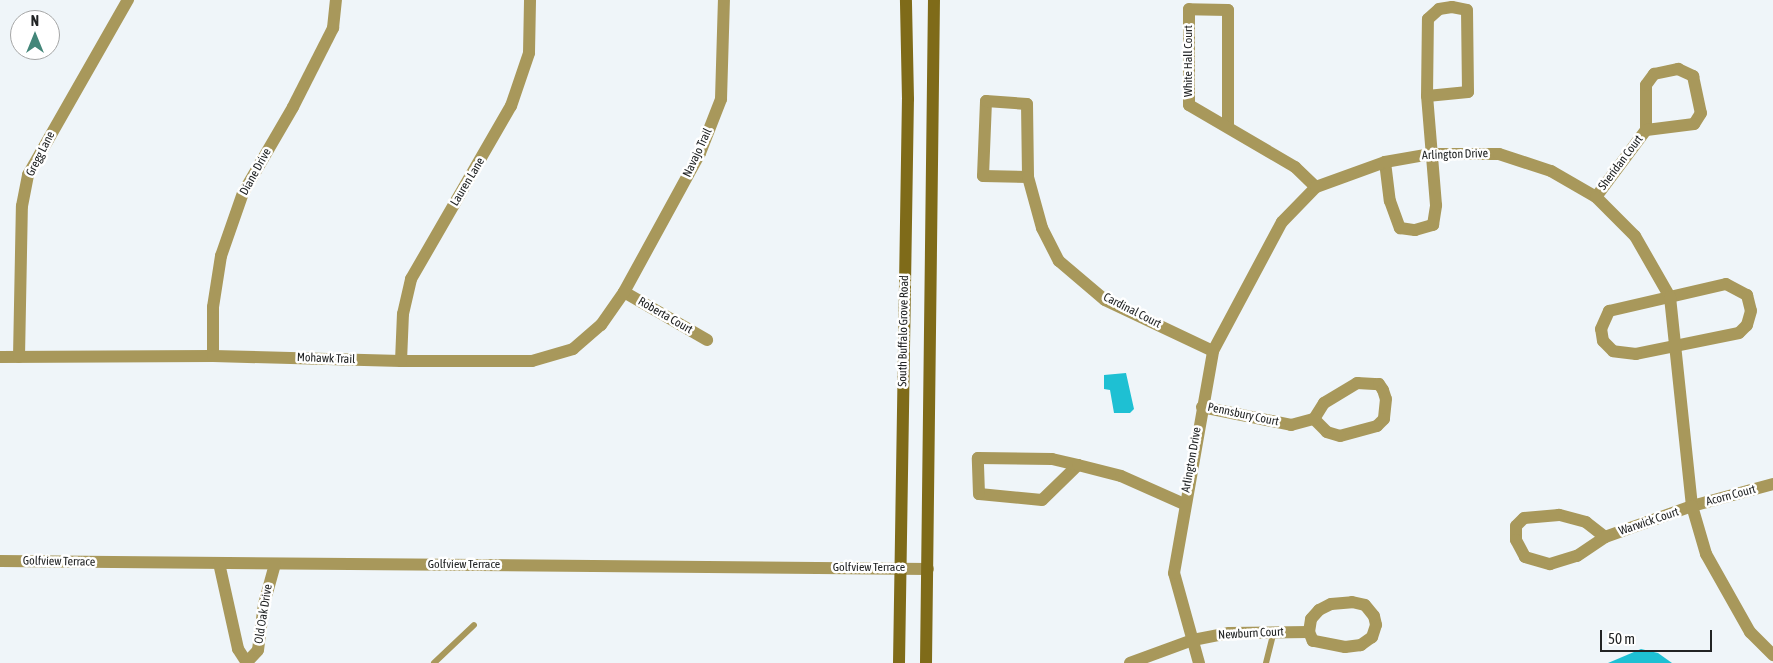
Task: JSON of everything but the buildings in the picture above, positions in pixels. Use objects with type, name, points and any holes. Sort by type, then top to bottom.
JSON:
[{"type":"main road","name":"South Buffalo Grove Road","points":[[898,663],[908,99],[906,0]]},
{"type":"main road","points":[[926,663],[934,0]]},
{"type":"street","name":"Gregg Lane","points":[[19,357],[22,206],[28,175],[128,0]]},
{"type":"street","name":"Diane Drive","points":[[213,356],[213,307],[221,256],[244,193],[293,107],[333,28],[336,0]]},
{"type":"street","name":"Lauren Lane","points":[[401,361],[403,314],[411,279],[511,106],[529,53],[530,0]]},
{"type":"street","name":"Navajo Trail","points":[[624,292],[700,153],[722,99],[724,0]]},
{"type":"street","points":[[1385,162],[1390,201],[1400,228],[1424,229],[1436,220],[1427,96],[1428,19],[1439,9],[1452,7],[1467,10],[1468,92],[1427,96]]},
{"type":"street","name":"White Hall Court","points":[[1228,127],[1228,10],[1190,9],[1189,105],[1295,166],[1316,187]]},
{"type":"street","name":"Sheridan Court","points":[[1596,197],[1646,130],[1646,85],[1654,74],[1678,69],[1693,76],[1701,113],[1694,124],[1646,130]]},
{"type":"street","name":"Cardinal Court","points":[[1028,176],[983,176],[986,101],[1027,104],[1028,176],[1042,228],[1059,261],[1105,300],[1213,351]]},
{"type":"street","name":"Arlington Drive","points":[[1199,663],[1174,573],[1184,504],[1213,351],[1282,222],[1316,187],[1385,162],[1431,154],[1499,154],[1551,171],[1596,197],[1635,236],[1670,297],[1692,506],[1706,554],[1750,632],[1773,655]]},
{"type":"street","points":[[1726,284],[1747,295],[1751,311],[1747,325],[1739,333],[1622,354],[1603,341],[1601,329],[1609,311],[1670,297],[1726,284]]},
{"type":"street","name":"Mohawk Trail","points":[[0,357],[213,356],[401,361],[532,361],[558,355],[588,340],[624,292]]},
{"type":"street","name":"Roberta Court","points":[[624,292],[707,340]]},
{"type":"street","points":[[1357,383],[1379,384],[1383,390],[1385,413],[1377,426],[1340,436],[1327,432],[1314,419],[1324,403],[1357,383]]},
{"type":"street","name":"Pennsbury Court","points":[[1202,406],[1291,425],[1314,419]]},
{"type":"street","points":[[1078,465],[1042,500],[979,494],[978,458],[1052,459],[1078,465],[1122,476],[1184,504]]},
{"type":"street","name":"Acorn Court","points":[[1692,506],[1772,486]]},
{"type":"street","name":"Warwick Court","points":[[1605,537],[1586,522],[1559,515],[1524,518],[1516,526],[1516,540],[1525,557],[1550,564],[1577,556],[1605,537],[1692,506]]},
{"type":"street","name":"Golfview Terrace","points":[[0,561],[928,569]]},
{"type":"street","name":"Old Oak Drive","points":[[219,563],[238,649],[247,662],[258,650],[264,604],[275,564]]},
{"type":"street","points":[[1345,602],[1364,605],[1376,624],[1372,637],[1361,645],[1345,647],[1320,644],[1313,640],[1309,632],[1311,619],[1319,610],[1345,602]]},
{"type":"street","name":"Newburn Court","points":[[1130,663],[1193,640],[1229,633],[1309,632]]},
{"type":"lane","points":[[434,663],[474,625]]},
{"type":"lane","points":[[1266,663],[1274,632]]},
{"type":"water","points":[[1126,373],[1134,409],[1130,413],[1114,413],[1110,390],[1104,389],[1104,375]]},
{"type":"water","points":[[1641,649],[1658,653],[1672,663],[1608,663]]}]
